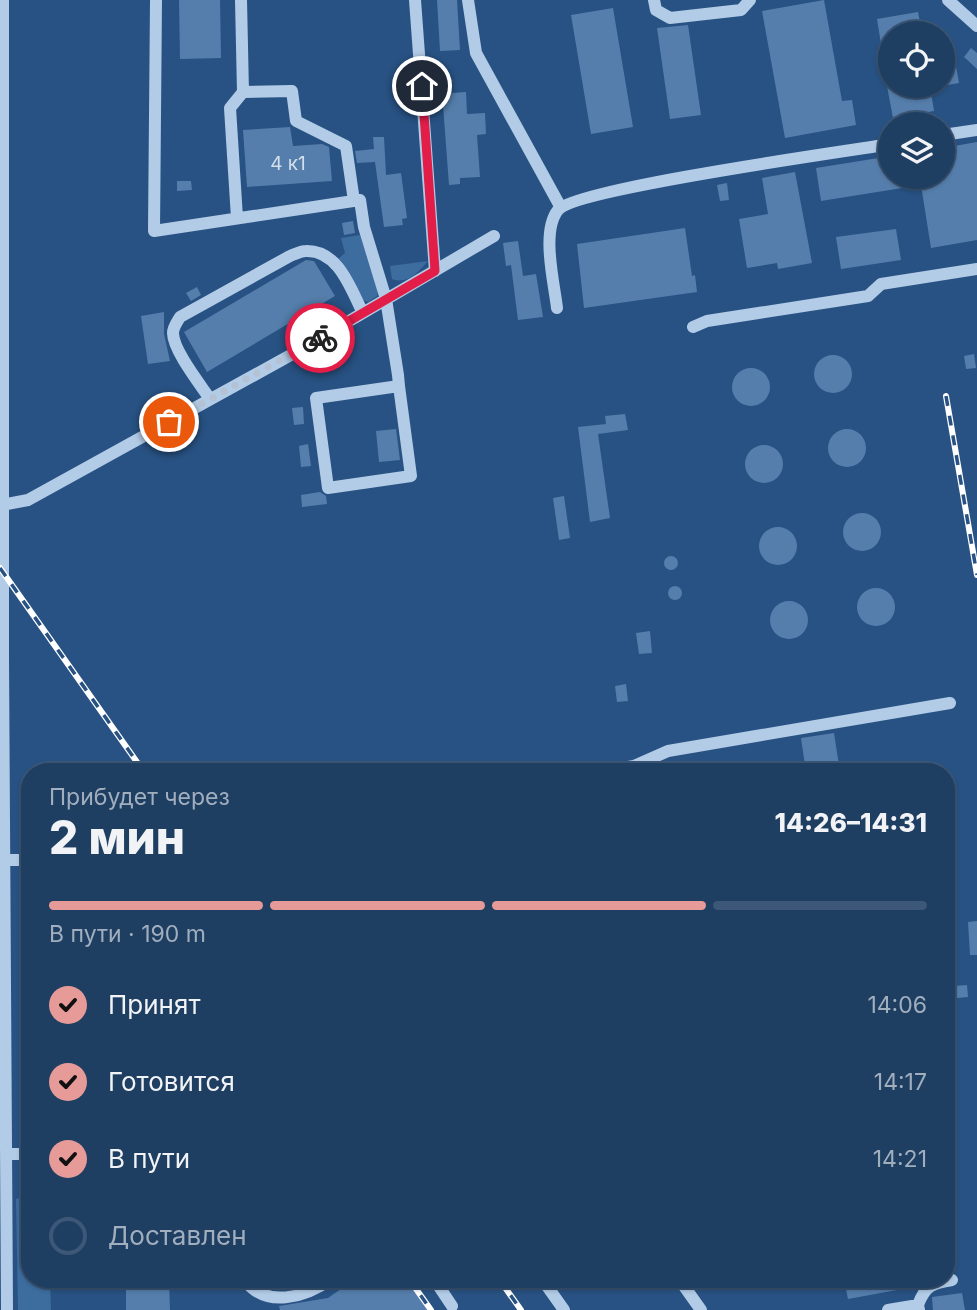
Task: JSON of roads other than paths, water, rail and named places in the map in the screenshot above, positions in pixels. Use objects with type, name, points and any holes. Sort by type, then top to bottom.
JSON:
[{"type":"street","points":[[3,0],[1,687],[4,860],[2,981],[6,1154],[3,1238],[7,1310]]},
{"type":"street","points":[[156,0],[154,231],[360,200],[364,227],[386,299],[399,386],[411,476],[328,488],[316,398],[399,386]]},
{"type":"street","points":[[237,218],[230,108],[243,92],[241,0]]},
{"type":"street","points":[[415,0],[435,271]]},
{"type":"street","points":[[468,0],[476,53],[560,206]]},
{"type":"street","points":[[654,0],[656,10],[670,18],[741,10],[750,0]]},
{"type":"street","points":[[948,0],[977,26]]},
{"type":"street","points":[[243,92],[292,91],[296,121],[346,146],[354,201]]},
{"type":"street","points":[[955,133],[977,130]]},
{"type":"street","points":[[557,308],[549,233],[553,217],[560,206],[603,193],[878,146]]},
{"type":"street","points":[[2,505],[28,500],[363,313],[494,236]]},
{"type":"street","points":[[210,399],[177,348],[173,335],[180,317],[290,256],[306,251],[323,254],[337,265],[363,313]]},
{"type":"street","points":[[693,327],[707,321],[868,296],[881,284],[977,269]]},
{"type":"street","points":[[641,763],[668,751],[950,704]]},
{"type":"street","points":[[4,860],[21,860]]},
{"type":"street","points":[[6,1154],[21,1154]]},
{"type":"street","points":[[250,1288],[270,1298],[302,1295],[318,1288]]},
{"type":"street","points":[[440,1288],[452,1306]]},
{"type":"street","points":[[548,1288],[564,1310]]},
{"type":"street","points":[[685,1288],[701,1310]]},
{"type":"street","points":[[888,1310],[918,1307],[926,1288]]},
{"type":"railway","points":[[946,396],[977,575]]},
{"type":"railway","points":[[0,568],[138,763]]},
{"type":"railway","points":[[415,1288],[431,1310]]},
{"type":"railway","points":[[505,1288],[521,1310]]}]
